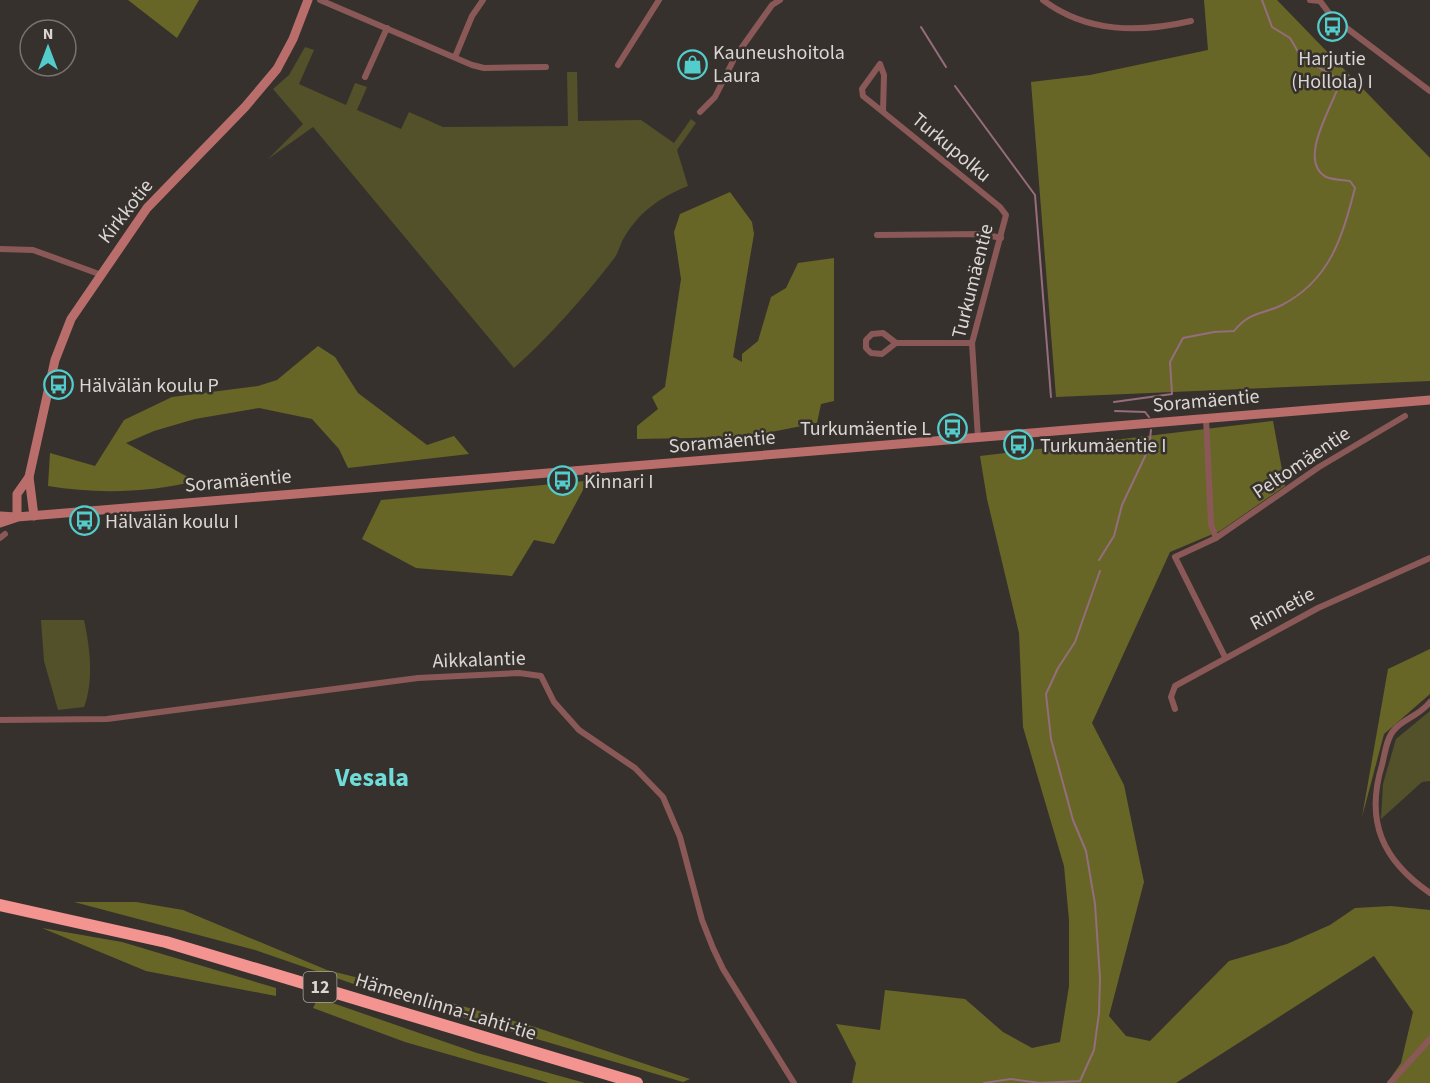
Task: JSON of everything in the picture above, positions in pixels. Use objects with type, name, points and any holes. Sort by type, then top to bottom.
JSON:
[{"type":"highway","name":"Hämeenlinna-Lahti-tie","points":[[0,905],[166,942],[637,1083]]},
{"type":"street","name":"Kirkkotie","points":[[34,516],[30,477],[62,338],[99,274],[147,208],[271,77],[293,39],[308,0]]},
{"type":"street","points":[[320,0],[484,68],[546,67]]},
{"type":"street","points":[[455,57],[472,16],[483,0]]},
{"type":"street","points":[[618,65],[659,0]]},
{"type":"street","points":[[700,112],[715,97],[735,57],[772,4],[780,0]]},
{"type":"street","points":[[1043,0],[1060,13],[1087,24],[1113,28],[1163,27],[1191,21]]},
{"type":"street","points":[[1310,0],[1320,0],[1332,17],[1430,91]]},
{"type":"street","points":[[365,77],[387,28]]},
{"type":"street","name":"Turkupolku","points":[[883,112],[884,75],[880,64],[862,89],[863,96],[1000,207]]},
{"type":"street","name":"Turkumäentie","points":[[978,438],[972,343],[980,305],[1006,215],[1000,207]]},
{"type":"street","points":[[877,235],[983,234],[1001,238]]},
{"type":"street","points":[[0,249],[33,250],[99,274]]},
{"type":"street","points":[[896,343],[882,354],[871,353],[866,348],[866,340],[872,334],[883,333],[896,343],[972,343]]},
{"type":"street","name":"Soramäentie","points":[[17,517],[1430,400]]},
{"type":"street","name":"Peltomäentie","points":[[1225,657],[1175,557],[1216,538],[1319,467],[1405,416]]},
{"type":"street","points":[[1206,418],[1211,524],[1216,538]]},
{"type":"street","name":"Kirkkotie","points":[[17,517],[17,494],[30,477]]},
{"type":"street","points":[[0,516],[17,517]]},
{"type":"street","points":[[0,523],[17,517]]},
{"type":"street","name":"Rinnetie","points":[[1175,709],[1171,697],[1175,686],[1346,593],[1430,558]]},
{"type":"street","name":"Aikkalantie","points":[[0,720],[107,719],[430,677],[519,673],[541,676],[554,702],[579,730],[635,768],[663,797],[680,837],[692,886],[713,948],[723,969],[794,1083]]},
{"type":"street","points":[[1430,702],[1413,718],[1395,729],[1390,736],[1376,785],[1374,808],[1377,826],[1386,848],[1401,870],[1430,893]]},
{"type":"street","points":[[1390,1083],[1430,1039]]},
{"type":"shaded area","points":[[128,0],[199,0],[177,38]]},
{"type":"shaded area","points":[[1204,0],[1277,0],[1430,158],[1430,381],[1056,397],[1031,82],[1090,75],[1208,50]]},
{"type":"shaded area","points":[[305,47],[314,50],[299,84],[346,105],[355,83],[367,87],[357,110],[401,129],[409,112],[443,127],[568,126],[567,72],[577,72],[578,121],[641,120],[674,143],[691,119],[696,123],[677,150],[688,186],[660,200],[638,219],[623,239],[615,257],[590,288],[553,330],[514,368],[313,127],[268,159],[303,124],[273,89],[289,75]]},
{"type":"shaded area","points":[[730,192],[752,222],[754,234],[733,357],[742,362],[742,354],[758,341],[771,297],[786,288],[798,263],[834,258],[834,401],[821,404],[817,423],[745,437],[637,439],[637,426],[658,409],[652,397],[665,387],[681,279],[674,232],[680,214]]},
{"type":"shaded area","points":[[318,346],[335,357],[358,393],[427,445],[454,436],[469,454],[348,468],[339,449],[312,419],[259,408],[195,419],[154,431],[126,443],[195,481],[159,488],[122,491],[48,486],[50,453],[95,466],[124,420],[172,397],[258,386],[277,380]]},
{"type":"shaded area","points":[[1273,421],[1285,486],[1220,531],[1170,552],[1092,723],[1124,785],[1144,882],[1109,1016],[1126,1036],[1150,1041],[1229,961],[1287,944],[1330,925],[1355,908],[1391,906],[1430,910],[1430,1083],[1387,1083],[1401,1063],[1413,1012],[1374,956],[1176,1083],[852,1083],[856,1063],[836,1024],[880,1030],[885,990],[965,999],[1003,1032],[1032,1048],[1060,1042],[1069,986],[1069,920],[1064,866],[1023,727],[1019,633],[987,499],[980,456]]},
{"type":"shaded area","points":[[585,481],[583,490],[554,544],[534,540],[512,576],[416,568],[362,539],[381,500]]},
{"type":"shaded area","points":[[41,620],[84,620],[90,664],[89,686],[84,707],[58,710],[44,661]]},
{"type":"shaded area","points":[[1430,649],[1430,694],[1384,734],[1362,817],[1388,669]]},
{"type":"shaded area","points":[[1430,711],[1430,781],[1422,782],[1381,819],[1383,784],[1396,739]]},
{"type":"shaded area","points":[[74,902],[136,902],[183,910],[327,970],[535,1027],[690,1079],[683,1082],[371,990],[255,950]]},
{"type":"shaded area","points":[[42,928],[122,942],[276,988],[276,996],[146,971]]},
{"type":"shaded area","points":[[318,998],[477,1053],[585,1083],[549,1083],[405,1042],[313,1008]]},
{"type":"waterway","points":[[1114,402],[1172,394],[1170,362],[1183,338],[1234,331],[1245,320],[1282,305],[1298,295],[1323,270],[1332,256],[1345,224],[1355,188],[1350,181],[1326,177],[1318,169],[1315,159],[1319,133],[1339,85],[1333,76],[1301,57],[1290,38],[1272,27],[1262,0]]},
{"type":"waterway","points":[[921,27],[946,67]]},
{"type":"waterway","points":[[955,86],[1035,195],[1051,397]]},
{"type":"waterway","points":[[1115,411],[1145,412],[1149,417]]},
{"type":"waterway","points":[[1099,560],[1114,536],[1122,505],[1149,448],[1151,430]]},
{"type":"waterway","points":[[1040,1083],[1080,1081],[1094,1050],[1099,1013],[1100,978],[1095,904],[1086,851],[1073,820],[1051,739],[1046,694],[1058,668],[1075,642],[1100,571]]},
{"type":"waterway","points":[[984,1083],[1011,1079],[1040,1083]]},
{"type":"place","name":"Harjutie (Hollola) I","points":[[1332,27]]},
{"type":"place","name":"Kauneushoitola Laura","points":[[692,64]]},
{"type":"place","name":"Hälvälän koulu P","points":[[58,385]]},
{"type":"place","name":"Turkumäentie L","points":[[952,428]]},
{"type":"place","name":"Turkumäentie I","points":[[1019,445]]},
{"type":"place","name":"Kinnari I","points":[[563,481]]},
{"type":"place","name":"Hälvälän koulu I","points":[[84,521]]},
{"type":"district","name":"Vesala","points":[[372,777]]}]
